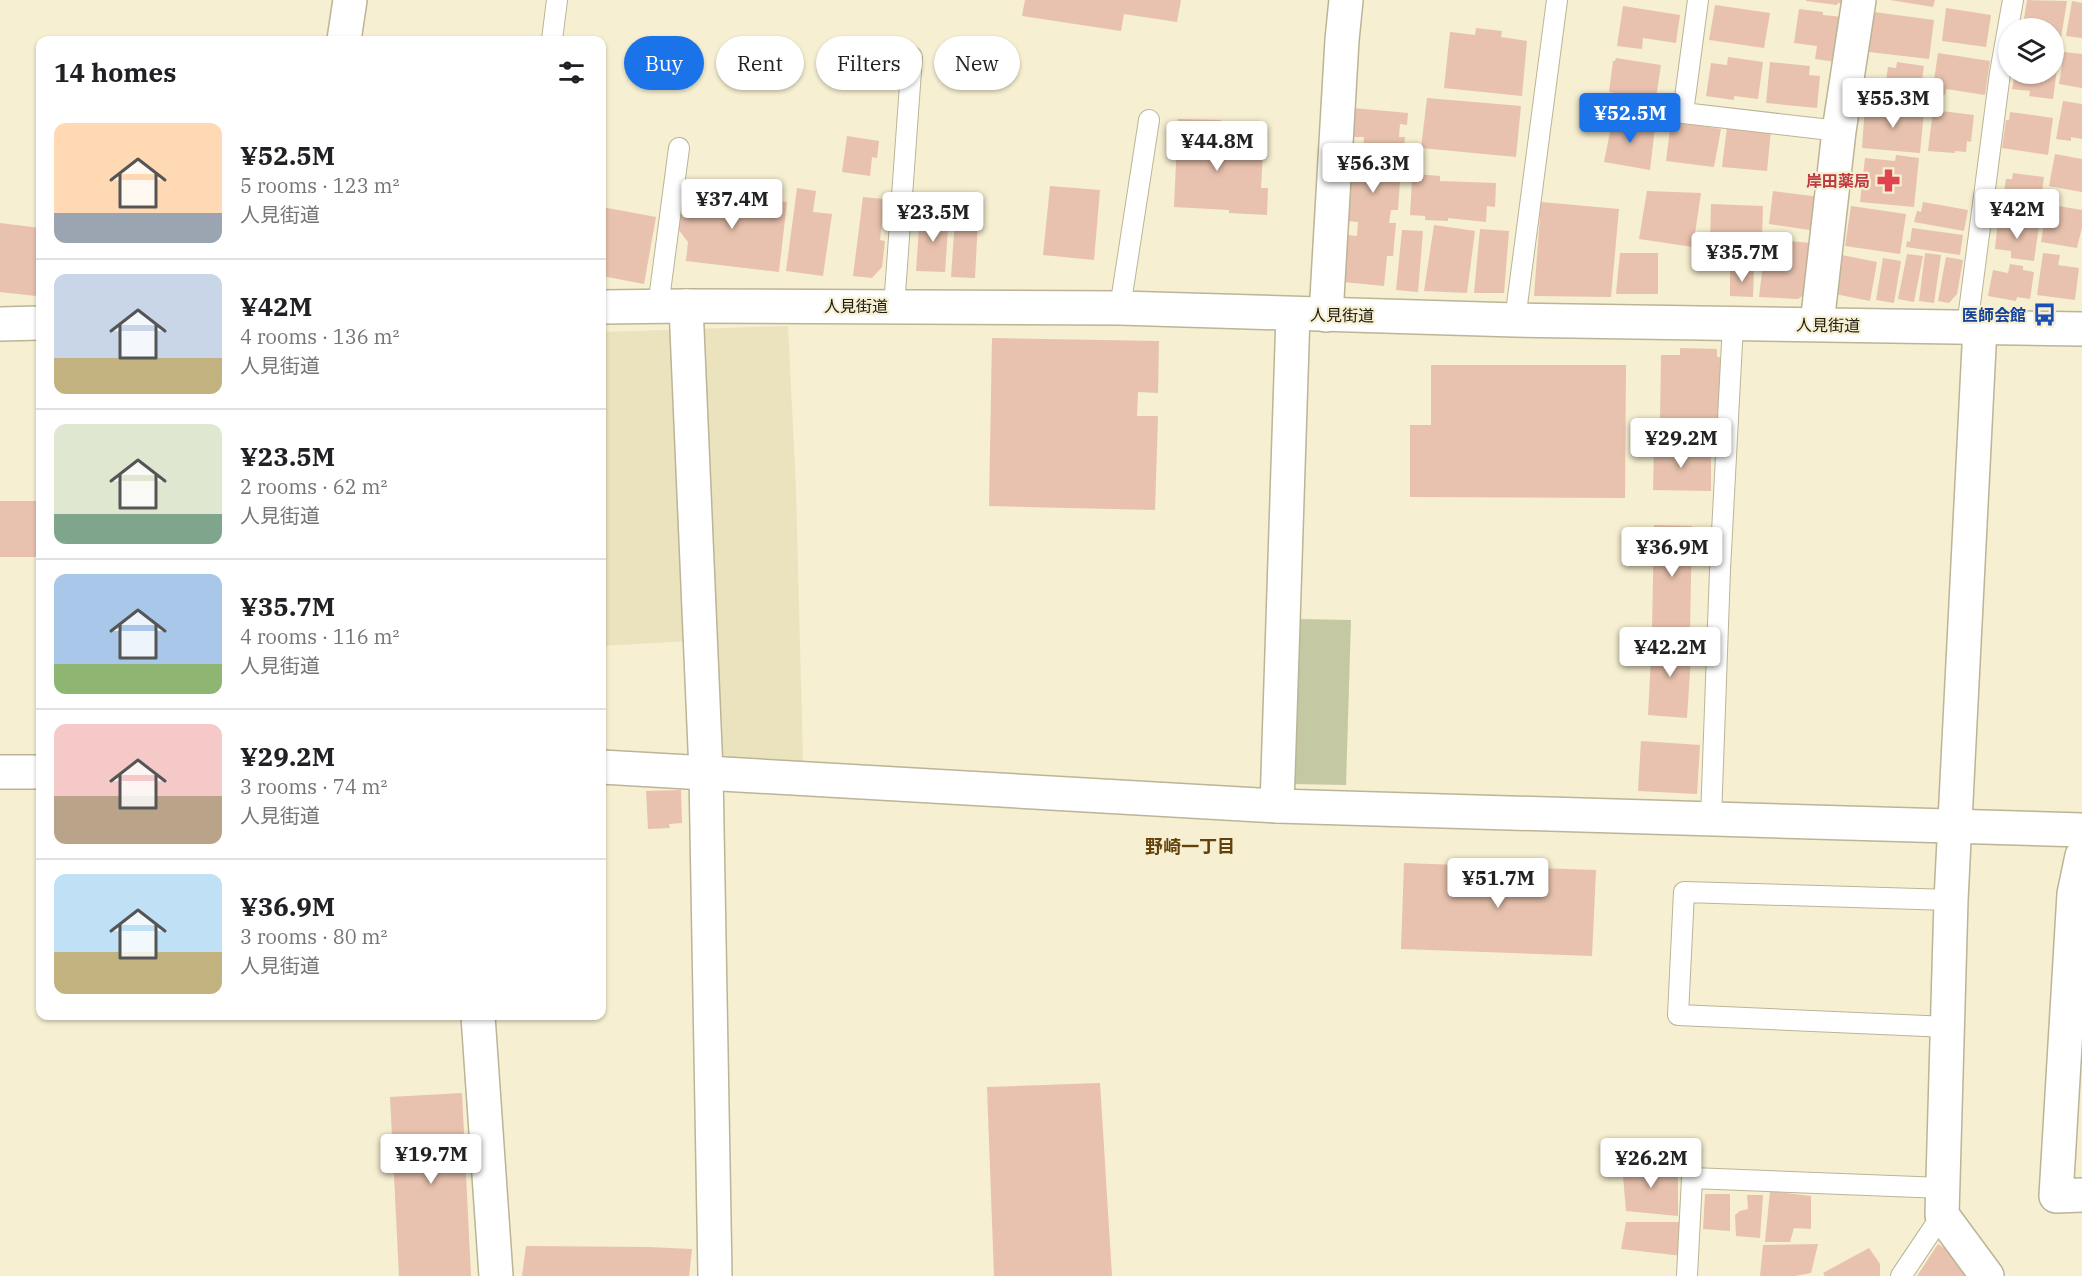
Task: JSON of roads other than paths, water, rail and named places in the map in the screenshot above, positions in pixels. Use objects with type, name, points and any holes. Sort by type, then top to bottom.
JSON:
[{"type":"street","points":[[345,36],[350,0]]},
{"type":"street","points":[[1326,315],[1346,0]]},
{"type":"street","points":[[1818,324],[1839,131],[1859,0]]},
{"type":"street","points":[[672,306],[706,772],[715,1276]]},
{"type":"street","name":"人見街道","points":[[606,308],[672,306],[1120,308],[1515,320],[2082,328]]},
{"type":"street","points":[[1277,806],[1293,314]]},
{"type":"street","points":[[0,324],[36,323]]},
{"type":"street","points":[[1974,327],[1942,1202],[1987,1276]]},
{"type":"street","points":[[606,767],[1277,806],[2082,830]]},
{"type":"street","points":[[0,772],[36,772]]},
{"type":"street","points":[[2082,856],[2074,894],[2056,1196],[2082,1195]]},
{"type":"street","points":[[478,1020],[496,1276]]},
{"type":"lane","points":[[552,36],[557,0]]},
{"type":"lane","points":[[1515,320],[1557,0]]},
{"type":"lane","points":[[1698,0],[1683,113],[1839,131]]},
{"type":"lane","points":[[1974,327],[2000,73],[2013,0]]},
{"type":"lane","points":[[894,307],[910,90]]},
{"type":"lane","points":[[1120,308],[1149,120]]},
{"type":"lane","points":[[672,306],[679,148]]},
{"type":"lane","points":[[1711,818],[1720,570],[1733,324]]},
{"type":"lane","points":[[1948,1027],[1678,1016],[1684,892],[1952,900]]},
{"type":"lane","points":[[1687,1276],[1692,1178],[1942,1202],[1901,1276]]},
{"type":"place","name":"岸田薬局","points":[[1888,181]]},
{"type":"place","name":"医師会館","points":[[2044,315]]},
{"type":"district","name":"野崎一丁目","points":[[1190,847]]}]
